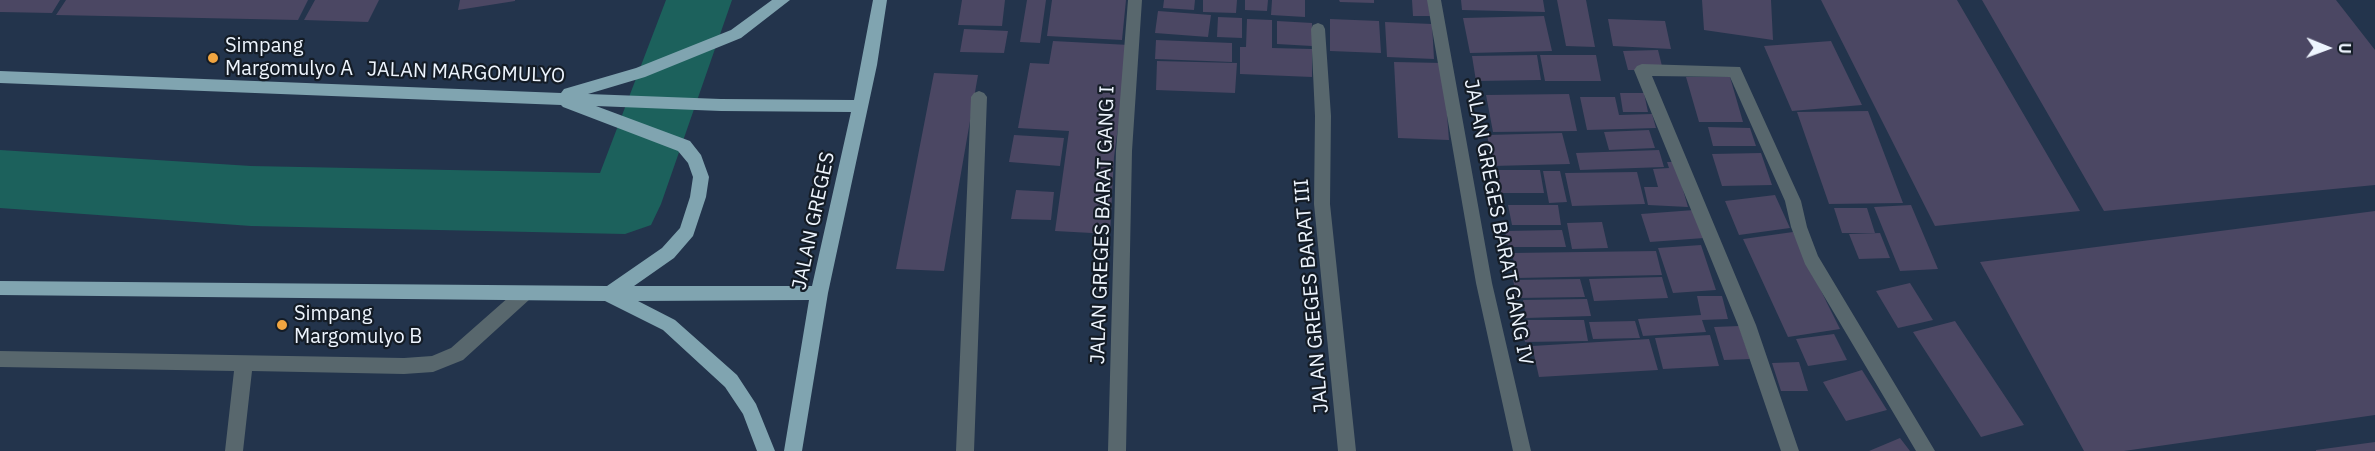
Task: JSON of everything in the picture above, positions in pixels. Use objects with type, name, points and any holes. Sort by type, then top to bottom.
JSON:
[{"type":"highway","points":[[551,98],[640,73],[736,34],[783,0]]},
{"type":"highway","name":"JALAN GREGES","points":[[793,451],[819,293],[880,0]]},
{"type":"highway","name":"JALAN MARGOMULYO","points":[[0,77],[721,105],[859,106]]},
{"type":"highway","points":[[551,98],[621,121],[684,146],[695,160],[701,177],[698,197],[687,231],[668,253],[609,294]]},
{"type":"highway","points":[[4,291],[819,293]]},
{"type":"highway","points":[[609,294],[669,325],[731,381],[750,410],[766,451]]},
{"type":"street","name":"JALAN GREGES BARAT GANG I","points":[[1116,451],[1124,150],[1135,0]]},
{"type":"street","name":"JALAN GREGES BARAT GANG IV","points":[[1434,0],[1484,283],[1522,451]]},
{"type":"street","name":"JALAN GREGES BARAT III","points":[[1318,29],[1323,116],[1322,204],[1347,451]]},
{"type":"street","points":[[1790,451],[1747,325],[1642,70],[1735,71],[1793,201],[1799,227],[1811,259],[1926,451]]},
{"type":"street","points":[[965,451],[979,97]]},
{"type":"street","points":[[0,359],[404,366],[433,364],[457,354],[524,294]]},
{"type":"street","points":[[234,451],[244,363]]},
{"type":"building","points":[[0,0],[60,0],[52,13],[0,12]]},
{"type":"building","points":[[66,0],[308,0],[298,20],[56,15]]},
{"type":"building","points":[[315,0],[379,0],[368,22],[304,20]]},
{"type":"building","points":[[460,0],[515,0],[515,1],[458,10]]},
{"type":"building","points":[[962,0],[1005,0],[1002,26],[958,25]]},
{"type":"building","points":[[1027,0],[1046,0],[1040,43],[1020,42]]},
{"type":"building","points":[[1052,0],[1126,0],[1122,40],[1047,36]]},
{"type":"building","points":[[1164,0],[1195,0],[1194,10],[1163,8]]},
{"type":"building","points":[[1203,0],[1237,0],[1236,13],[1203,12]]},
{"type":"building","points":[[1245,0],[1268,0],[1267,11],[1245,10]]},
{"type":"building","points":[[1272,0],[1305,0],[1305,17],[1271,15]]},
{"type":"building","points":[[1339,0],[1374,0],[1374,3],[1340,2]]},
{"type":"building","points":[[1412,0],[1428,0],[1430,16],[1413,16]]},
{"type":"building","points":[[1461,0],[1543,0],[1545,12],[1462,10]]},
{"type":"building","points":[[1557,0],[1586,0],[1595,47],[1566,46]]},
{"type":"building","points":[[1702,0],[1771,0],[1773,40],[1704,30]]},
{"type":"building","points":[[1821,0],[1957,0],[2080,211],[1935,226]]},
{"type":"building","points":[[1982,0],[2336,0],[2375,50],[2375,185],[2104,211]]},
{"type":"building","points":[[1158,11],[1211,15],[1208,37],[1155,33]]},
{"type":"building","points":[[1544,16],[1552,51],[1470,53],[1463,18]]},
{"type":"building","points":[[1218,17],[1242,18],[1242,38],[1217,37]]},
{"type":"building","points":[[1247,19],[1272,20],[1272,48],[1312,49],[1312,77],[1240,74],[1240,47],[1246,47]]},
{"type":"building","points":[[1330,19],[1379,21],[1381,53],[1330,51]]},
{"type":"building","points":[[1608,19],[1665,21],[1671,49],[1613,46]]},
{"type":"building","points":[[1277,21],[1312,23],[1312,46],[1277,44]]},
{"type":"building","points":[[1385,22],[1432,24],[1434,59],[1387,57]]},
{"type":"building","points":[[964,29],[1008,31],[1004,53],[960,52]]},
{"type":"building","points":[[1156,40],[1232,43],[1232,62],[1155,59]]},
{"type":"building","points":[[1053,41],[1129,45],[1114,157],[1110,234],[1055,231],[1069,131],[1018,128],[1030,63],[1049,64]]},
{"type":"building","points":[[1831,41],[1862,105],[1792,111],[1764,46]]},
{"type":"building","points":[[1658,50],[1663,70],[1628,70],[1623,51]]},
{"type":"building","points":[[1537,55],[1541,80],[1476,81],[1472,56]]},
{"type":"building","points":[[1540,55],[1596,55],[1601,81],[1545,81]]},
{"type":"building","points":[[1157,61],[1237,63],[1235,93],[1156,90]]},
{"type":"building","points":[[1394,62],[1443,63],[1449,140],[1398,138]]},
{"type":"building","points":[[934,73],[978,75],[944,271],[896,269]]},
{"type":"building","points":[[1686,77],[1730,77],[1743,122],[1699,122]]},
{"type":"building","points":[[1620,93],[1644,93],[1648,112],[1623,112]]},
{"type":"building","points":[[1569,94],[1577,131],[1493,132],[1486,95]]},
{"type":"building","points":[[1580,97],[1615,97],[1619,115],[1652,114],[1656,128],[1587,130]]},
{"type":"building","points":[[1868,111],[1903,203],[1829,204],[1797,112]]},
{"type":"building","points":[[1708,127],[1750,128],[1756,146],[1713,146]]},
{"type":"building","points":[[1649,130],[1655,148],[1609,150],[1604,132]]},
{"type":"building","points":[[1562,133],[1570,164],[1493,166],[1487,135]]},
{"type":"building","points":[[1014,135],[1064,138],[1060,166],[1009,162]]},
{"type":"building","points":[[1659,150],[1664,167],[1580,170],[1576,153]]},
{"type":"building","points":[[1761,153],[1772,185],[1722,186],[1712,154]]},
{"type":"building","points":[[1667,162],[1675,162],[1688,207],[1648,205],[1644,187],[1658,187],[1653,169],[1669,168]]},
{"type":"building","points":[[1498,170],[1540,170],[1544,193],[1501,193]]},
{"type":"building","points":[[1543,171],[1560,171],[1567,202],[1549,203]]},
{"type":"building","points":[[1637,172],[1645,204],[1572,206],[1565,173]]},
{"type":"building","points":[[1016,190],[1054,192],[1051,220],[1011,219]]},
{"type":"building","points":[[1775,195],[1790,228],[1739,235],[1725,201]]},
{"type":"building","points":[[1508,205],[1558,205],[1561,225],[1512,225]]},
{"type":"building","points":[[1911,205],[1938,269],[1900,271],[1874,207]]},
{"type":"building","points":[[1834,208],[1867,208],[1875,233],[1842,233]]},
{"type":"building","points":[[1694,210],[1704,238],[1650,242],[1641,214]]},
{"type":"building","points":[[2375,211],[2375,415],[2124,451],[2084,451],[1980,262]]},
{"type":"building","points":[[1602,222],[1608,248],[1572,249],[1567,223]]},
{"type":"building","points":[[1562,230],[1566,247],[1508,247],[1505,231]]},
{"type":"building","points":[[1793,232],[1840,329],[1788,337],[1743,239]]},
{"type":"building","points":[[1880,233],[1890,258],[1859,259],[1849,234]]},
{"type":"building","points":[[1701,245],[1716,290],[1673,293],[1658,248]]},
{"type":"building","points":[[1656,251],[1662,275],[1517,278],[1512,253]]},
{"type":"building","points":[[1662,277],[1668,298],[1594,301],[1589,279]]},
{"type":"building","points":[[1580,279],[1585,297],[1517,298],[1513,280]]},
{"type":"building","points":[[1910,283],[1933,320],[1898,328],[1876,291]]},
{"type":"building","points":[[1697,296],[1722,296],[1728,319],[1702,320],[1706,332],[1643,336],[1638,319],[1701,315]]},
{"type":"building","points":[[1587,299],[1591,316],[1526,318],[1523,300]]},
{"type":"building","points":[[1521,320],[1584,320],[1588,341],[1525,342]]},
{"type":"building","points":[[1635,321],[1640,338],[1593,339],[1589,322]]},
{"type":"building","points":[[1955,321],[2024,425],[1981,437],[1913,332]]},
{"type":"building","points":[[1739,326],[1750,359],[1724,360],[1714,327]]},
{"type":"building","points":[[1834,334],[1847,360],[1808,366],[1796,339]]},
{"type":"building","points":[[1710,335],[1719,366],[1663,369],[1655,338]]},
{"type":"building","points":[[1649,339],[1658,370],[1539,377],[1532,346]]},
{"type":"building","points":[[1799,362],[1808,391],[1781,391],[1772,363]]},
{"type":"building","points":[[1862,370],[1887,410],[1846,421],[1823,382]]},
{"type":"building","points":[[1900,438],[1910,451],[1869,451]]},
{"type":"building","points":[[2375,442],[2375,451],[2316,451],[2316,450]]},
{"type":"waterway","points":[[0,179],[251,196],[625,204],[699,0]]},
{"type":"place","name":"Simpang Margomulyo A","points":[[213,58]]},
{"type":"place","name":"Simpang Margomulyo B","points":[[282,325]]}]
